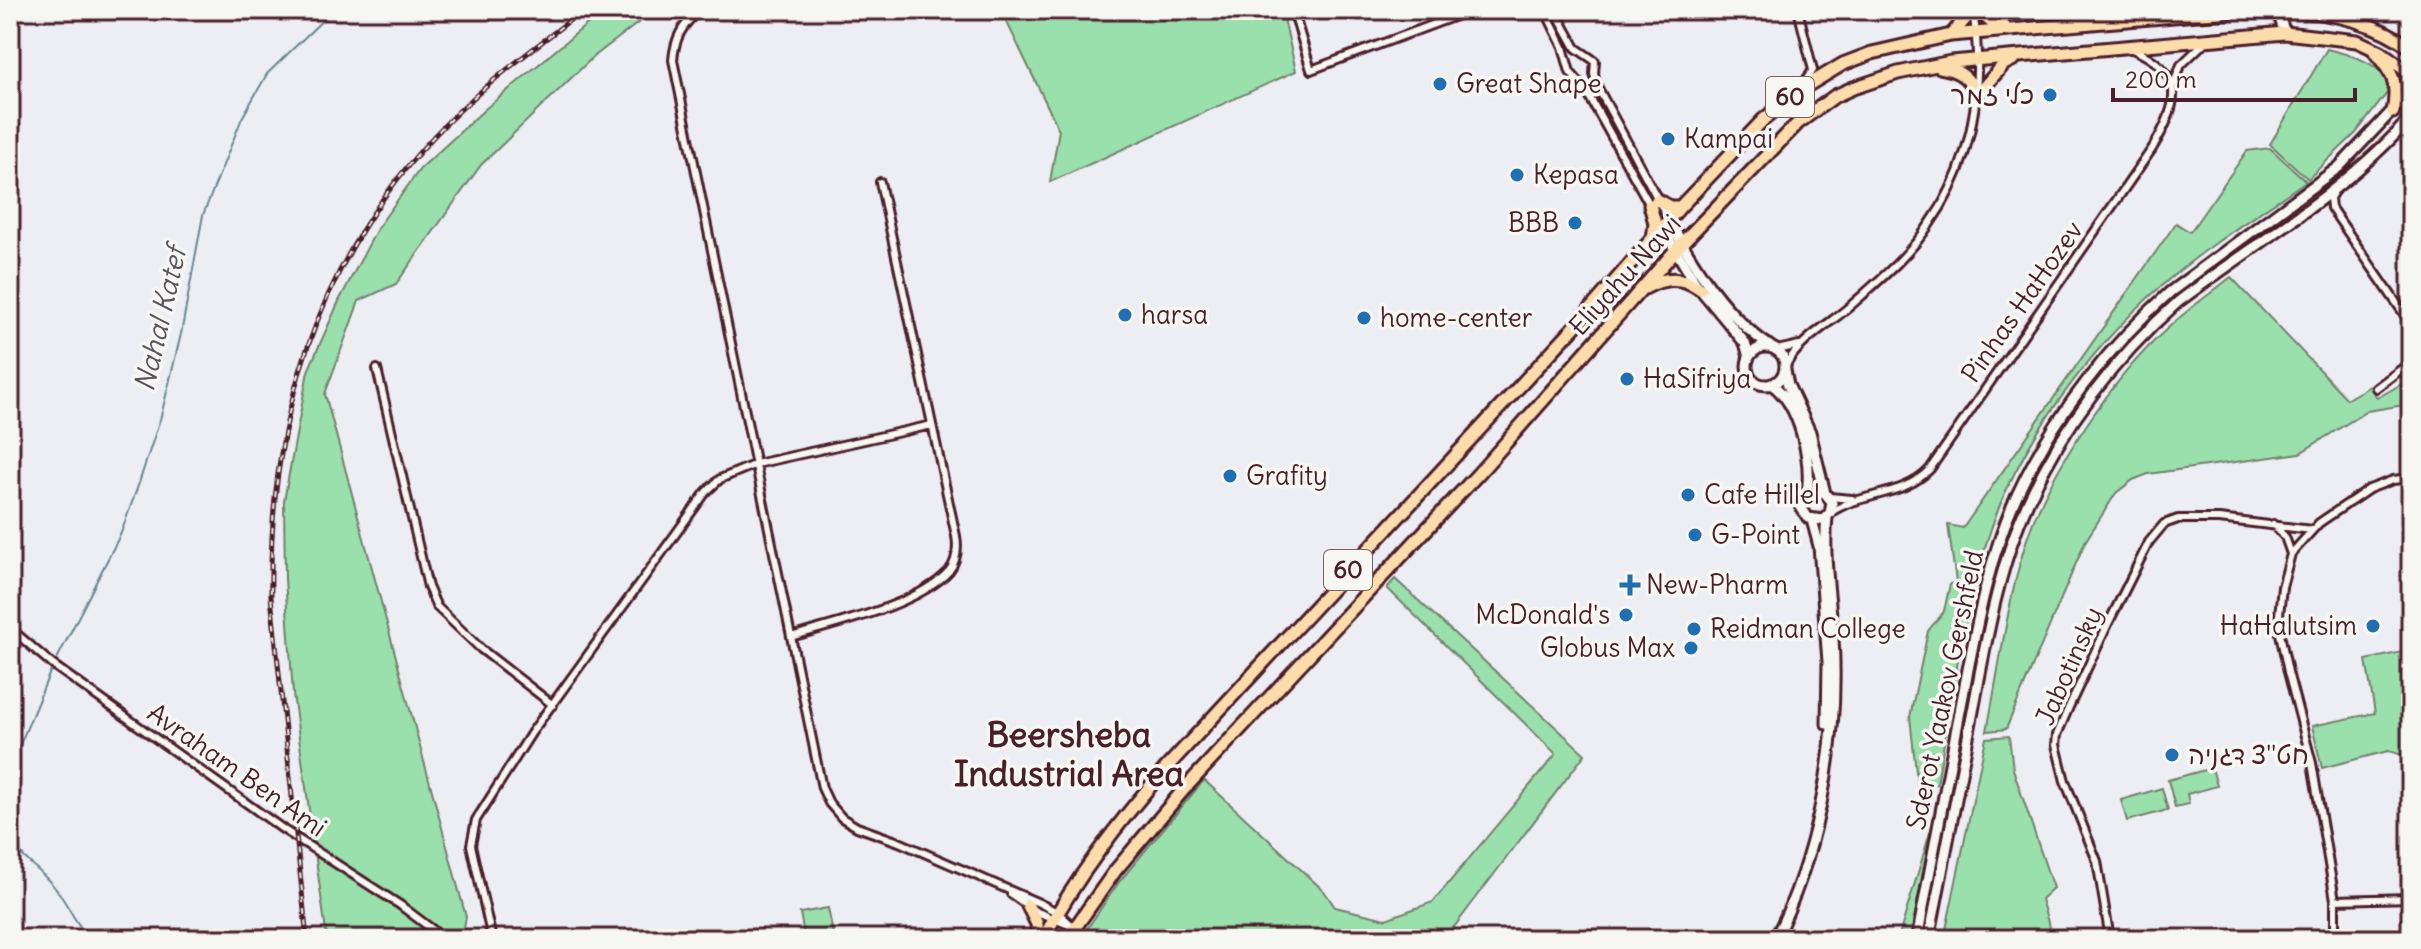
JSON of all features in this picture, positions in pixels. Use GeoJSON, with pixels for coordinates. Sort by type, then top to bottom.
{"type":"FeatureCollection","features":[{"type":"Feature","properties":{"kind":"highway"},"geometry":{"type":"LineString","coordinates":[[1951,35],[1973,10],[1995,25],[2017,28]]}},
{"type":"Feature","properties":{"kind":"highway","name":"Eliyahu Nawi"},"geometry":{"type":"LineString","coordinates":[[1041,939],[1108,838],[1165,769],[1680,207],[1763,120],[1800,90],[1843,64],[1872,53],[1951,35],[2244,10]]}},
{"type":"Feature","properties":{"kind":"highway"},"geometry":{"type":"LineString","coordinates":[[2290,10],[2337,17],[2379,28],[2408,44]]}},
{"type":"Feature","properties":{"kind":"highway"},"geometry":{"type":"LineString","coordinates":[[2326,10],[2337,17]]}},
{"type":"Feature","properties":{"kind":"highway","name":"Eliyahu Nawi"},"geometry":{"type":"LineString","coordinates":[[1067,939],[1115,871],[1168,806],[1479,473],[1678,248],[1759,162],[1815,110],[1853,88],[1931,65],[2285,33],[2357,41],[2369,45],[2411,74]]}},
{"type":"Feature","properties":{"kind":"highway"},"geometry":{"type":"LineString","coordinates":[[2369,45],[2392,73],[2396,95],[2393,112]]}},
{"type":"Feature","properties":{"kind":"highway"},"geometry":{"type":"LineString","coordinates":[[1931,65],[1959,72],[1968,78],[1977,95],[2004,64],[2020,56]]}},
{"type":"Feature","properties":{"kind":"highway"},"geometry":{"type":"LineString","coordinates":[[1653,239],[1654,203],[1680,207]]}},
{"type":"Feature","properties":{"kind":"highway"},"geometry":{"type":"LineString","coordinates":[[1638,293],[1653,284],[1673,279],[1700,289]]}},
{"type":"Feature","properties":{"kind":"highway"},"geometry":{"type":"LineString","coordinates":[[1028,906],[1041,939]]}},
{"type":"Feature","properties":{"kind":"main road"},"geometry":{"type":"LineString","coordinates":[[2277,10],[2285,33]]}},
{"type":"Feature","properties":{"kind":"main road"},"geometry":{"type":"LineString","coordinates":[[2285,33],[2290,10]]}},
{"type":"Feature","properties":{"kind":"main road","name":"Sderot Yaakov Gershfeld"},"geometry":{"type":"LineString","coordinates":[[1917,939],[1968,669],[1992,561],[2018,494],[2049,436],[2089,376],[2145,314],[2170,292],[2339,167],[2411,91]]}},
{"type":"Feature","properties":{"kind":"main road","name":"Sderot Yaakov Gershfeld"},"geometry":{"type":"LineString","coordinates":[[1929,939],[1995,601],[2029,499],[2079,413],[2133,344],[2178,302],[2339,183],[2379,151],[2410,119]]}},
{"type":"Feature","properties":{"kind":"main road"},"geometry":{"type":"LineString","coordinates":[[1666,224],[1700,289],[1740,336],[1749,357]]}},
{"type":"Feature","properties":{"kind":"main road"},"geometry":{"type":"LineString","coordinates":[[1678,248],[1726,307],[1755,336],[1774,348],[1810,432],[1832,506],[1828,515],[1826,546],[1835,662],[1826,775],[1803,867],[1775,939]]}},
{"type":"Feature","properties":{"kind":"main road"},"geometry":{"type":"LineString","coordinates":[[1774,348],[1758,348],[1749,357],[1747,366],[1751,377],[1760,384],[1771,384],[1780,379],[1785,368]]}},
{"type":"Feature","properties":{"kind":"main road"},"geometry":{"type":"LineString","coordinates":[[1771,384],[1783,397],[1802,435],[1809,462],[1807,493],[1801,507],[1804,515],[1812,520],[1819,546],[1828,662],[1826,775]]}},
{"type":"Feature","properties":{"kind":"main road"},"geometry":{"type":"LineString","coordinates":[[1807,493],[1816,490],[1827,495]]}},
{"type":"Feature","properties":{"kind":"main road"},"geometry":{"type":"LineString","coordinates":[[1812,520],[1828,515]]}},
{"type":"Feature","properties":{"kind":"street"},"geometry":{"type":"LineString","coordinates":[[699,10],[684,23],[676,38],[673,60],[822,788],[829,803],[842,818],[857,827],[919,850],[1003,888],[1075,927]]}},
{"type":"Feature","properties":{"kind":"street"},"geometry":{"type":"LineString","coordinates":[[1293,10],[1311,70],[1472,10]]}},
{"type":"Feature","properties":{"kind":"street"},"geometry":{"type":"LineString","coordinates":[[1545,10],[1570,72],[1579,80],[1666,224]]}},
{"type":"Feature","properties":{"kind":"street"},"geometry":{"type":"LineString","coordinates":[[1555,10],[1572,41],[1595,61],[1594,74],[1601,94],[1654,203]]}},
{"type":"Feature","properties":{"kind":"street"},"geometry":{"type":"LineString","coordinates":[[1798,10],[1813,70],[1800,90]]}},
{"type":"Feature","properties":{"kind":"street"},"geometry":{"type":"LineString","coordinates":[[1785,368],[1803,343],[1856,301],[1898,262],[1929,226],[1948,192],[1975,116],[1980,60],[1973,10]]}},
{"type":"Feature","properties":{"kind":"street","name":"Pinhas HaHozev"},"geometry":{"type":"LineString","coordinates":[[1828,515],[1859,498],[1904,488],[1930,469],[2152,149],[2169,118],[2173,86],[2184,61],[2199,46],[2214,38]]}},
{"type":"Feature","properties":{"kind":"street"},"geometry":{"type":"LineString","coordinates":[[2126,46],[2160,64],[2173,86]]}},
{"type":"Feature","properties":{"kind":"street"},"geometry":{"type":"LineString","coordinates":[[1569,64],[1583,53]]}},
{"type":"Feature","properties":{"kind":"street"},"geometry":{"type":"LineString","coordinates":[[1579,80],[1594,74]]}},
{"type":"Feature","properties":{"kind":"street"},"geometry":{"type":"LineString","coordinates":[[791,637],[904,601],[920,593],[951,568],[958,546],[880,182]]}},
{"type":"Feature","properties":{"kind":"street"},"geometry":{"type":"LineString","coordinates":[[2339,183],[2330,198],[2331,208],[2411,324]]}},
{"type":"Feature","properties":{"kind":"street"},"geometry":{"type":"LineString","coordinates":[[1774,348],[1803,343]]}},
{"type":"Feature","properties":{"kind":"street"},"geometry":{"type":"LineString","coordinates":[[2376,388],[2411,362]]}},
{"type":"Feature","properties":{"kind":"street"},"geometry":{"type":"LineString","coordinates":[[377,369],[428,587],[437,607],[481,649],[553,705]]}},
{"type":"Feature","properties":{"kind":"street"},"geometry":{"type":"LineString","coordinates":[[492,939],[471,845],[476,820],[553,705],[706,492],[720,479],[756,464],[932,425]]}},
{"type":"Feature","properties":{"kind":"street"},"geometry":{"type":"LineString","coordinates":[[2299,939],[2335,936],[2335,900],[2312,763],[2278,624],[2282,587],[2291,554],[2332,512],[2369,489],[2393,480],[2411,478]]}},
{"type":"Feature","properties":{"kind":"street","name":"Pinhas HaHozev"},"geometry":{"type":"LineString","coordinates":[[1827,495],[1859,498]]}},
{"type":"Feature","properties":{"kind":"street","name":"Jabotinsky"},"geometry":{"type":"LineString","coordinates":[[2110,939],[2102,878],[2057,757],[2057,735],[2149,542],[2164,524],[2178,519],[2219,519],[2312,530]]}},
{"type":"Feature","properties":{"kind":"street"},"geometry":{"type":"LineString","coordinates":[[2273,524],[2285,537],[2291,554]]}},
{"type":"Feature","properties":{"kind":"street","name":"Avraham Ben Ami"},"geometry":{"type":"LineString","coordinates":[[10,628],[53,665],[284,830],[400,905],[445,939]]}},
{"type":"Feature","properties":{"kind":"street"},"geometry":{"type":"LineString","coordinates":[[1003,888],[1028,906],[1055,916]]}},
{"type":"Feature","properties":{"kind":"street"},"geometry":{"type":"LineString","coordinates":[[2335,900],[2411,898]]}},
{"type":"Feature","properties":{"kind":"green space"},"geometry":{"type":"Polygon","coordinates":[[[604,10],[655,10],[592,58],[481,165],[396,284],[359,301],[325,394],[466,917],[462,939],[327,939],[293,694],[285,579],[284,501],[308,371],[339,301],[378,227],[420,169],[484,110],[604,10]]]}},
{"type":"Feature","properties":{"kind":"green space"},"geometry":{"type":"Polygon","coordinates":[[[1001,10],[1282,10],[1296,71],[1050,182],[1059,130],[1001,10]]]}},
{"type":"Feature","properties":{"kind":"green space"},"geometry":{"type":"Polygon","coordinates":[[[2327,49],[2375,67],[2382,74],[2387,93],[2356,133],[2308,179],[2270,144],[2327,49]]]}},
{"type":"Feature","properties":{"kind":"green space"},"geometry":{"type":"Polygon","coordinates":[[[2270,148],[2306,181],[2194,259],[2133,312],[2060,398],[2020,463],[1991,529],[1972,592],[1937,784],[1918,790],[1910,717],[1928,631],[1944,611],[1950,584],[1956,582],[1948,525],[1963,528],[2176,223],[2190,232],[2247,151],[2270,148]]]}},
{"type":"Feature","properties":{"kind":"green space"},"geometry":{"type":"Polygon","coordinates":[[[2231,277],[2347,399],[2370,386],[2377,398],[2407,381],[2411,386],[2411,404],[2367,411],[2300,453],[2148,474],[2133,480],[2116,493],[2085,542],[2006,729],[1987,731],[2019,568],[2035,517],[2049,488],[2085,428],[2126,372],[2176,320],[2231,277]]]}},
{"type":"Feature","properties":{"kind":"green space"},"geometry":{"type":"Polygon","coordinates":[[[1395,579],[1585,754],[1445,939],[1080,939],[1119,882],[1204,780],[1324,891],[1335,907],[1386,919],[1433,902],[1556,754],[1387,588],[1395,579]]]}},
{"type":"Feature","properties":{"kind":"green space"},"geometry":{"type":"Polygon","coordinates":[[[2411,650],[2411,757],[2388,751],[2322,768],[2312,726],[2375,713],[2366,660],[2411,650]]]}},
{"type":"Feature","properties":{"kind":"green space"},"geometry":{"type":"Polygon","coordinates":[[[2009,736],[2013,769],[2053,888],[2041,899],[2053,939],[1944,939],[1986,738],[2009,736]]]}},
{"type":"Feature","properties":{"kind":"green space"},"geometry":{"type":"Polygon","coordinates":[[[2212,768],[2217,786],[2187,794],[2189,804],[2175,807],[2168,780],[2212,768]]]}},
{"type":"Feature","properties":{"kind":"green space"},"geometry":{"type":"Polygon","coordinates":[[[2162,788],[2168,810],[2127,821],[2121,800],[2162,788]]]}},
{"type":"Feature","properties":{"kind":"green space"},"geometry":{"type":"Polygon","coordinates":[[[1935,816],[1910,939],[1898,939],[1935,816]]]}},
{"type":"Feature","properties":{"kind":"green space"},"geometry":{"type":"Polygon","coordinates":[[[828,908],[834,939],[805,939],[800,913],[828,908]]]}},
{"type":"Feature","properties":{"kind":"waterway","name":"Nahal Katef"},"geometry":{"type":"LineString","coordinates":[[57,659],[121,533],[139,483],[161,416],[181,334],[203,215],[242,118],[267,74],[333,10]]}},
{"type":"Feature","properties":{"kind":"waterway","name":"Nahal Katef"},"geometry":{"type":"LineString","coordinates":[[10,769],[50,672]]}},
{"type":"Feature","properties":{"kind":"waterway","name":"Nahal Katef"},"geometry":{"type":"LineString","coordinates":[[10,838],[56,889],[77,923],[93,939]]}},
{"type":"Feature","properties":{"kind":"railway"},"geometry":{"type":"LineString","coordinates":[[307,939],[271,597],[272,533],[278,470],[290,409],[307,350],[330,292],[358,237],[393,185],[435,135],[470,101],[583,10]]}},
{"type":"Feature","properties":{"kind":"place","name":"Great Shape"},"geometry":{"type":"Point","coordinates":[1440,84]}},
{"type":"Feature","properties":{"kind":"place","name":"כלי זמר"},"geometry":{"type":"Point","coordinates":[2050,95]}},
{"type":"Feature","properties":{"kind":"place","name":"Kampai"},"geometry":{"type":"Point","coordinates":[1668,139]}},
{"type":"Feature","properties":{"kind":"place","name":"Kepasa"},"geometry":{"type":"Point","coordinates":[1517,175]}},
{"type":"Feature","properties":{"kind":"place","name":"BBB"},"geometry":{"type":"Point","coordinates":[1575,223]}},
{"type":"Feature","properties":{"kind":"place","name":"harsa"},"geometry":{"type":"Point","coordinates":[1125,315]}},
{"type":"Feature","properties":{"kind":"place","name":"home-center"},"geometry":{"type":"Point","coordinates":[1364,318]}},
{"type":"Feature","properties":{"kind":"place","name":"HaSifriya"},"geometry":{"type":"Point","coordinates":[1627,379]}},
{"type":"Feature","properties":{"kind":"place","name":"Grafity"},"geometry":{"type":"Point","coordinates":[1230,476]}},
{"type":"Feature","properties":{"kind":"place","name":"Cafe Hillel"},"geometry":{"type":"Point","coordinates":[1688,495]}},
{"type":"Feature","properties":{"kind":"place","name":"G-Point"},"geometry":{"type":"Point","coordinates":[1695,535]}},
{"type":"Feature","properties":{"kind":"place","name":"New-Pharm"},"geometry":{"type":"Point","coordinates":[1630,585]}},
{"type":"Feature","properties":{"kind":"place","name":"McDonald's"},"geometry":{"type":"Point","coordinates":[1626,615]}},
{"type":"Feature","properties":{"kind":"place","name":"HaHalutsim"},"geometry":{"type":"Point","coordinates":[2373,626]}},
{"type":"Feature","properties":{"kind":"place","name":"Reidman College"},"geometry":{"type":"Point","coordinates":[1694,629]}},
{"type":"Feature","properties":{"kind":"place","name":"Globus Max"},"geometry":{"type":"Point","coordinates":[1691,648]}},
{"type":"Feature","properties":{"kind":"place","name":"חט''צ דגניה"},"geometry":{"type":"Point","coordinates":[2172,755]}},
{"type":"Feature","properties":{"kind":"district","name":"Beersheba Industrial Area"},"geometry":{"type":"Point","coordinates":[1069,754]}}]}
